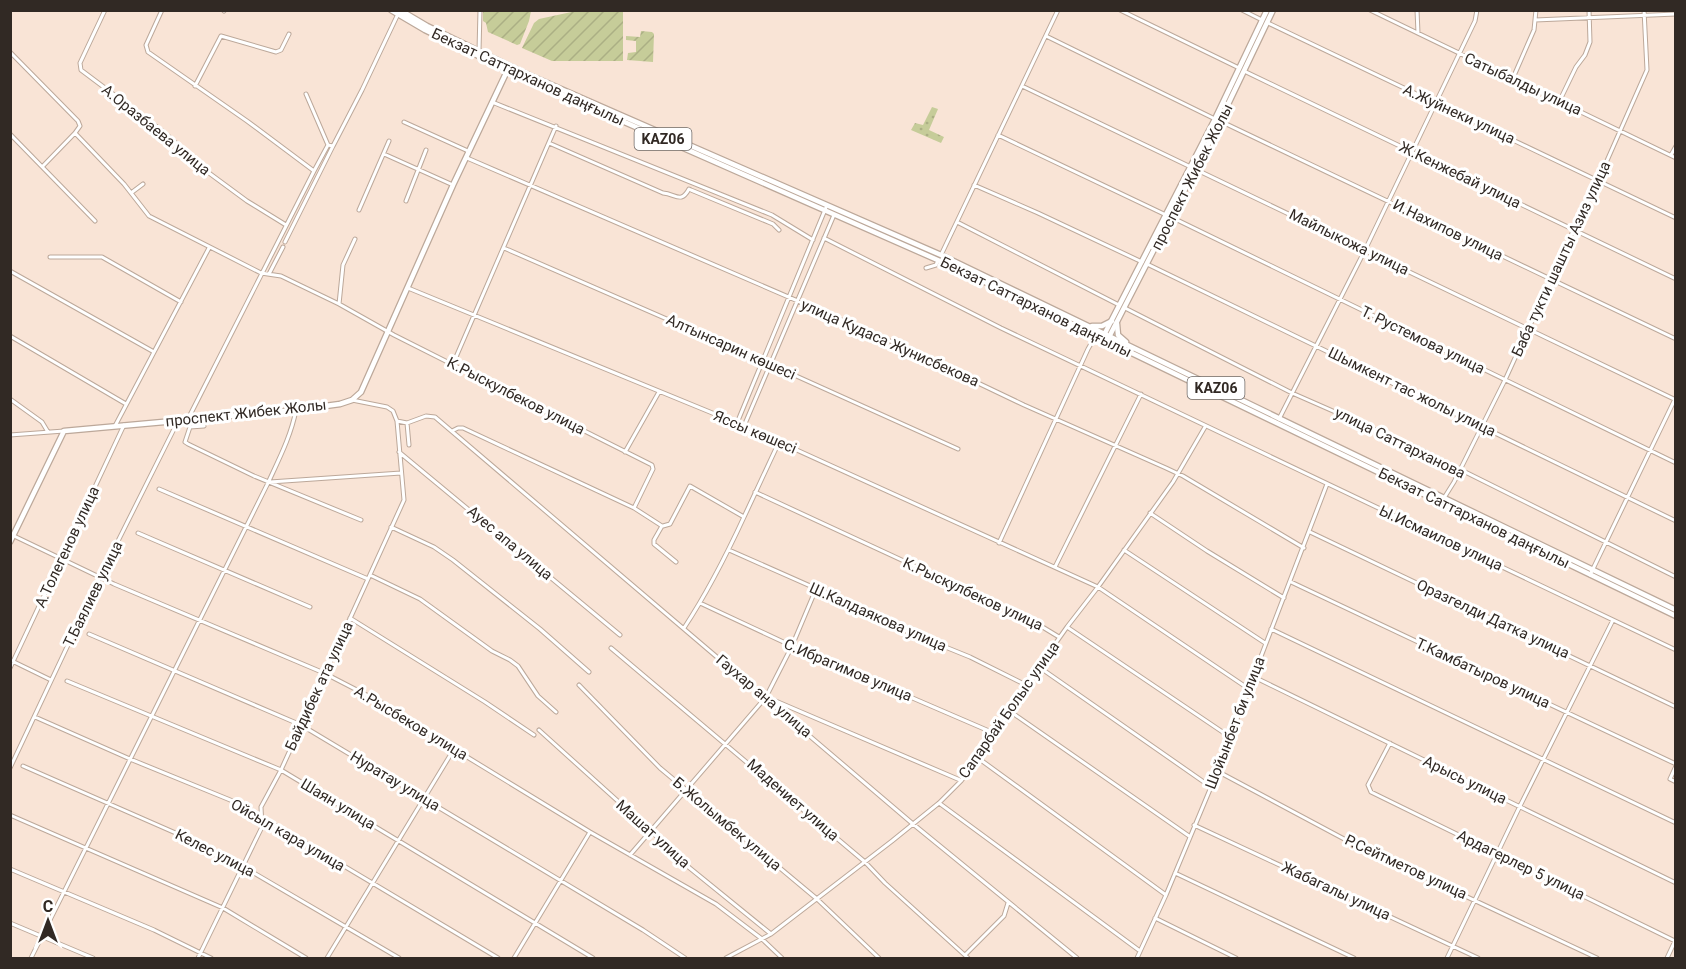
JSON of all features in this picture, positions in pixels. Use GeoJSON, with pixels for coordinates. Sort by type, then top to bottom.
{"type":"FeatureCollection","features":[{"type":"Feature","properties":{"kind":"main road","name":"Бекзат Саттарханов даңғылы"},"geometry":{"type":"LineString","coordinates":[[391,10],[479,51],[509,68]]}},
{"type":"Feature","properties":{"kind":"main road","name":"проспект Жибек Жолы"},"geometry":{"type":"LineString","coordinates":[[1265,22],[1267,10]]}},
{"type":"Feature","properties":{"kind":"main road","name":"проспект Жибек Жолы"},"geometry":{"type":"LineString","coordinates":[[1104,338],[1118,324],[1145,263],[1265,22],[1274,10]]}},
{"type":"Feature","properties":{"kind":"main road","name":"Бекзат Саттарханов даңғылы"},"geometry":{"type":"LineString","coordinates":[[399,12],[509,68],[940,258],[1086,325],[1104,338],[1130,346],[1135,351]]}},
{"type":"Feature","properties":{"kind":"main road"},"geometry":{"type":"LineString","coordinates":[[352,400],[361,392],[453,185],[509,68]]}},
{"type":"Feature","properties":{"kind":"main road","name":"Бекзат Саттарханов даңғылы"},"geometry":{"type":"LineString","coordinates":[[940,258],[1278,421],[1444,498],[1591,572]]}},
{"type":"Feature","properties":{"kind":"main road","name":"проспект Жибек Жолы"},"geometry":{"type":"LineString","coordinates":[[1104,338],[1119,305],[1145,263]]}},
{"type":"Feature","properties":{"kind":"main road"},"geometry":{"type":"LineString","coordinates":[[1086,325],[1102,326],[1112,321]]}},
{"type":"Feature","properties":{"kind":"main road"},"geometry":{"type":"LineString","coordinates":[[1118,324],[1118,335],[1130,346]]}},
{"type":"Feature","properties":{"kind":"main road","name":"проспект Жибек Жолы"},"geometry":{"type":"LineString","coordinates":[[64,431],[296,410],[340,404],[352,400]]}},
{"type":"Feature","properties":{"kind":"main road"},"geometry":{"type":"LineString","coordinates":[[12,540],[64,431]]}},
{"type":"Feature","properties":{"kind":"main road","name":"Бекзат Саттарханов даңғылы"},"geometry":{"type":"LineString","coordinates":[[1310,436],[1618,585],[1676,610]]}},
{"type":"Feature","properties":{"kind":"main road","name":"Бекзат Саттарханов даңғылы"},"geometry":{"type":"LineString","coordinates":[[1618,585],[1676,616]]}},
{"type":"Feature","properties":{"kind":"street","name":"А.Оразбаева улица"},"geometry":{"type":"LineString","coordinates":[[105,10],[80,63],[81,70],[165,134],[208,173],[286,225]]}},
{"type":"Feature","properties":{"kind":"street"},"geometry":{"type":"LineString","coordinates":[[162,10],[146,48],[314,171]]}},
{"type":"Feature","properties":{"kind":"street"},"geometry":{"type":"LineString","coordinates":[[479,51],[480,10]]}},
{"type":"Feature","properties":{"kind":"street"},"geometry":{"type":"LineString","coordinates":[[926,268],[936,265],[940,258],[1058,10]]}},
{"type":"Feature","properties":{"kind":"street","name":"Ж.Кенжебай улица"},"geometry":{"type":"LineString","coordinates":[[1120,10],[1676,279]]}},
{"type":"Feature","properties":{"kind":"street","name":"А.Жуйнеки улица"},"geometry":{"type":"LineString","coordinates":[[1242,10],[1676,218]]}},
{"type":"Feature","properties":{"kind":"street","name":"Сатыбалды улица"},"geometry":{"type":"LineString","coordinates":[[1370,10],[1673,157]]}},
{"type":"Feature","properties":{"kind":"street"},"geometry":{"type":"LineString","coordinates":[[1417,10],[1418,33]]}},
{"type":"Feature","properties":{"kind":"street"},"geometry":{"type":"LineString","coordinates":[[1278,421],[1365,250],[1475,21],[1477,10]]}},
{"type":"Feature","properties":{"kind":"street"},"geometry":{"type":"LineString","coordinates":[[1513,78],[1534,30],[1536,10]]}},
{"type":"Feature","properties":{"kind":"street"},"geometry":{"type":"LineString","coordinates":[[1560,101],[1590,42],[1589,10]]}},
{"type":"Feature","properties":{"kind":"street","name":"Баба тукти шашты Азиз улица"},"geometry":{"type":"LineString","coordinates":[[1444,498],[1460,471],[1505,380],[1573,231],[1599,181],[1647,70],[1644,10]]}},
{"type":"Feature","properties":{"kind":"street"},"geometry":{"type":"LineString","coordinates":[[188,419],[314,171],[362,90],[399,12]]}},
{"type":"Feature","properties":{"kind":"street"},"geometry":{"type":"LineString","coordinates":[[1535,20],[1676,14]]}},
{"type":"Feature","properties":{"kind":"street"},"geometry":{"type":"LineString","coordinates":[[195,86],[220,36],[276,52],[281,50],[289,34]]}},
{"type":"Feature","properties":{"kind":"street","name":"И.Нахипов улица"},"geometry":{"type":"LineString","coordinates":[[1046,36],[1676,339]]}},
{"type":"Feature","properties":{"kind":"street","name":"К.Рыскулбеков улица"},"geometry":{"type":"LineString","coordinates":[[10,52],[78,121],[80,126],[75,133],[131,193],[149,216],[261,273],[281,276],[339,304],[654,467],[634,508]]}},
{"type":"Feature","properties":{"kind":"street","name":"Майлыкожа улица"},"geometry":{"type":"LineString","coordinates":[[1022,86],[1675,399]]}},
{"type":"Feature","properties":{"kind":"street"},"geometry":{"type":"LineString","coordinates":[[285,242],[330,146],[306,94]]}},
{"type":"Feature","properties":{"kind":"street"},"geometry":{"type":"LineString","coordinates":[[492,102],[772,215],[813,240]]}},
{"type":"Feature","properties":{"kind":"street"},"geometry":{"type":"LineString","coordinates":[[404,122],[470,152]]}},
{"type":"Feature","properties":{"kind":"street"},"geometry":{"type":"LineString","coordinates":[[453,364],[556,126]]}},
{"type":"Feature","properties":{"kind":"street"},"geometry":{"type":"LineString","coordinates":[[43,166],[75,133]]}},
{"type":"Feature","properties":{"kind":"street"},"geometry":{"type":"LineString","coordinates":[[10,134],[95,221]]}},
{"type":"Feature","properties":{"kind":"street","name":"Т. Рустемова улица"},"geometry":{"type":"LineString","coordinates":[[998,135],[1676,463]]}},
{"type":"Feature","properties":{"kind":"street"},"geometry":{"type":"LineString","coordinates":[[358,210],[389,141]]}},
{"type":"Feature","properties":{"kind":"street"},"geometry":{"type":"LineString","coordinates":[[549,143],[663,193],[682,198],[691,189],[773,224],[779,230]]}},
{"type":"Feature","properties":{"kind":"street"},"geometry":{"type":"LineString","coordinates":[[1673,157],[1676,146]]}},
{"type":"Feature","properties":{"kind":"street"},"geometry":{"type":"LineString","coordinates":[[406,201],[426,150]]}},
{"type":"Feature","properties":{"kind":"street"},"geometry":{"type":"LineString","coordinates":[[384,154],[453,185]]}},
{"type":"Feature","properties":{"kind":"street","name":"улица Кудаса Жунисбекова"},"geometry":{"type":"LineString","coordinates":[[467,158],[888,340],[1178,474],[1304,548]]}},
{"type":"Feature","properties":{"kind":"street"},"geometry":{"type":"LineString","coordinates":[[131,193],[143,184]]}},
{"type":"Feature","properties":{"kind":"street","name":"Шымкент тас жолы улица"},"geometry":{"type":"LineString","coordinates":[[974,185],[1145,263],[1676,521]]}},
{"type":"Feature","properties":{"kind":"street"},"geometry":{"type":"LineString","coordinates":[[737,423],[826,207]]}},
{"type":"Feature","properties":{"kind":"street"},"geometry":{"type":"LineString","coordinates":[[744,426],[835,212]]}},
{"type":"Feature","properties":{"kind":"street"},"geometry":{"type":"LineString","coordinates":[[957,222],[1119,305]]}},
{"type":"Feature","properties":{"kind":"street","name":"Ы.Исмаилов улица"},"geometry":{"type":"LineString","coordinates":[[824,238],[994,325],[1676,650]]}},
{"type":"Feature","properties":{"kind":"street"},"geometry":{"type":"LineString","coordinates":[[339,304],[343,265],[355,239]]}},
{"type":"Feature","properties":{"kind":"street"},"geometry":{"type":"LineString","coordinates":[[269,274],[283,247]]}},
{"type":"Feature","properties":{"kind":"street"},"geometry":{"type":"LineString","coordinates":[[116,426],[209,248]]}},
{"type":"Feature","properties":{"kind":"street","name":"Алтынсарин көшесі"},"geometry":{"type":"LineString","coordinates":[[504,248],[958,449]]}},
{"type":"Feature","properties":{"kind":"street"},"geometry":{"type":"LineString","coordinates":[[50,257],[102,257],[181,302]]}},
{"type":"Feature","properties":{"kind":"street"},"geometry":{"type":"LineString","coordinates":[[10,271],[154,352]]}},
{"type":"Feature","properties":{"kind":"street","name":"Яссы көшесі"},"geometry":{"type":"LineString","coordinates":[[408,288],[744,426],[1098,587],[1249,689]]}},
{"type":"Feature","properties":{"kind":"street","name":"улица Саттарханова"},"geometry":{"type":"LineString","coordinates":[[1125,308],[1292,393],[1382,432],[1676,577]]}},
{"type":"Feature","properties":{"kind":"street"},"geometry":{"type":"LineString","coordinates":[[10,336],[126,404]]}},
{"type":"Feature","properties":{"kind":"street"},"geometry":{"type":"LineString","coordinates":[[999,543],[1092,342],[1104,338]]}},
{"type":"Feature","properties":{"kind":"street"},"geometry":{"type":"LineString","coordinates":[[625,452],[659,392]]}},
{"type":"Feature","properties":{"kind":"street"},"geometry":{"type":"LineString","coordinates":[[1055,567],[1141,394]]}},
{"type":"Feature","properties":{"kind":"street"},"geometry":{"type":"LineString","coordinates":[[10,399],[42,422],[48,432]]}},
{"type":"Feature","properties":{"kind":"street"},"geometry":{"type":"LineString","coordinates":[[1591,572],[1675,399]]}},
{"type":"Feature","properties":{"kind":"street","name":"Байдибек ата улица"},"geometry":{"type":"LineString","coordinates":[[198,958],[262,827],[261,807],[281,770],[404,500],[397,422],[393,411],[387,407],[352,400]]}},
{"type":"Feature","properties":{"kind":"street"},"geometry":{"type":"LineString","coordinates":[[31,958],[268,483],[289,435],[296,410]]}},
{"type":"Feature","properties":{"kind":"street"},"geometry":{"type":"LineString","coordinates":[[397,422],[407,423],[432,416],[453,431],[463,428],[634,508],[662,526]]}},
{"type":"Feature","properties":{"kind":"street"},"geometry":{"type":"LineString","coordinates":[[200,418],[204,426],[190,427],[185,438],[188,444],[268,483],[362,520]]}},
{"type":"Feature","properties":{"kind":"street","name":"Т.Баялиев улица"},"geometry":{"type":"LineString","coordinates":[[10,768],[100,577],[178,420]]}},
{"type":"Feature","properties":{"kind":"street"},"geometry":{"type":"LineString","coordinates":[[407,423],[409,446]]}},
{"type":"Feature","properties":{"kind":"street","name":"А.Толегенов улица"},"geometry":{"type":"LineString","coordinates":[[10,668],[124,425]]}},
{"type":"Feature","properties":{"kind":"street","name":"Сапарбай Болыс улица"},"geometry":{"type":"LineString","coordinates":[[726,958],[771,934],[913,824],[961,781],[1011,712],[1026,685],[1059,637],[1098,587],[1178,474],[1205,427]]}},
{"type":"Feature","properties":{"kind":"street","name":"проспект Жибек Жолы"},"geometry":{"type":"LineString","coordinates":[[10,435],[64,431]]}},
{"type":"Feature","properties":{"kind":"street","name":"Гаухар ана улица"},"geometry":{"type":"LineString","coordinates":[[453,431],[913,824],[1077,958]]}},
{"type":"Feature","properties":{"kind":"street"},"geometry":{"type":"LineString","coordinates":[[684,628],[729,550],[779,442]]}},
{"type":"Feature","properties":{"kind":"street","name":"Ауес апа улица"},"geometry":{"type":"LineString","coordinates":[[399,452],[620,636]]}},
{"type":"Feature","properties":{"kind":"street"},"geometry":{"type":"LineString","coordinates":[[268,483],[401,474]]}},
{"type":"Feature","properties":{"kind":"street","name":"Шойынбет би улица"},"geometry":{"type":"LineString","coordinates":[[1137,958],[1211,787],[1327,484]]}},
{"type":"Feature","properties":{"kind":"street"},"geometry":{"type":"LineString","coordinates":[[676,562],[654,544],[654,540],[662,526],[670,524],[688,488],[693,487],[744,517]]}},
{"type":"Feature","properties":{"kind":"street"},"geometry":{"type":"LineString","coordinates":[[159,489],[420,599],[492,651],[518,666],[538,696],[556,712]]}},
{"type":"Feature","properties":{"kind":"street","name":"К.Рыскулбеков улица"},"geometry":{"type":"LineString","coordinates":[[755,492],[1031,620],[1059,637]]}},
{"type":"Feature","properties":{"kind":"street"},"geometry":{"type":"LineString","coordinates":[[1150,513],[1234,569],[1284,598]]}},
{"type":"Feature","properties":{"kind":"street"},"geometry":{"type":"LineString","coordinates":[[391,527],[434,547],[453,560],[540,629],[589,672]]}},
{"type":"Feature","properties":{"kind":"street","name":"Оразгелди Датка улица"},"geometry":{"type":"LineString","coordinates":[[1310,532],[1676,707]]}},
{"type":"Feature","properties":{"kind":"street"},"geometry":{"type":"LineString","coordinates":[[138,533],[310,607]]}},
{"type":"Feature","properties":{"kind":"street","name":"А.Рысбеков улица"},"geometry":{"type":"LineString","coordinates":[[12,540],[324,673],[384,704],[590,832],[716,904],[762,939],[782,958]]}},
{"type":"Feature","properties":{"kind":"street","name":"Ш.Калдаякова улица"},"geometry":{"type":"LineString","coordinates":[[729,550],[906,631],[970,657],[1026,685]]}},
{"type":"Feature","properties":{"kind":"street"},"geometry":{"type":"LineString","coordinates":[[1124,550],[1266,643]]}},
{"type":"Feature","properties":{"kind":"street","name":"Т.Камбатыров улица"},"geometry":{"type":"LineString","coordinates":[[1291,582],[1676,765]]}},
{"type":"Feature","properties":{"kind":"street"},"geometry":{"type":"LineString","coordinates":[[630,855],[766,698],[792,646],[816,589]]}},
{"type":"Feature","properties":{"kind":"street","name":"С.Ибрагимов улица"},"geometry":{"type":"LineString","coordinates":[[700,603],[792,646],[996,734]]}},
{"type":"Feature","properties":{"kind":"street"},"geometry":{"type":"LineString","coordinates":[[350,618],[534,735]]}},
{"type":"Feature","properties":{"kind":"street"},"geometry":{"type":"LineString","coordinates":[[1447,958],[1613,620]]}},
{"type":"Feature","properties":{"kind":"street"},"geometry":{"type":"LineString","coordinates":[[1067,627],[1230,737]]}},
{"type":"Feature","properties":{"kind":"street"},"geometry":{"type":"LineString","coordinates":[[1272,629],[1676,823]]}},
{"type":"Feature","properties":{"kind":"street","name":"Нуратау улица"},"geometry":{"type":"LineString","coordinates":[[88,634],[301,725],[643,930],[685,958]]}},
{"type":"Feature","properties":{"kind":"street","name":"Мадениет улица"},"geometry":{"type":"LineString","coordinates":[[611,648],[865,862],[968,958]]}},
{"type":"Feature","properties":{"kind":"street"},"geometry":{"type":"LineString","coordinates":[[12,661],[51,680]]}},
{"type":"Feature","properties":{"kind":"street"},"geometry":{"type":"LineString","coordinates":[[1039,667],[1211,787]]}},
{"type":"Feature","properties":{"kind":"street","name":"Арысь улица"},"geometry":{"type":"LineString","coordinates":[[1254,677],[1676,883]]}},
{"type":"Feature","properties":{"kind":"street","name":"Шаян улица"},"geometry":{"type":"LineString","coordinates":[[67,681],[281,770],[593,958]]}},
{"type":"Feature","properties":{"kind":"street","name":"Б.Жолымбек улица"},"geometry":{"type":"LineString","coordinates":[[579,685],[634,743],[817,899],[879,958]]}},
{"type":"Feature","properties":{"kind":"street"},"geometry":{"type":"LineString","coordinates":[[766,698],[961,781]]}},
{"type":"Feature","properties":{"kind":"street"},"geometry":{"type":"LineString","coordinates":[[1011,712],[1189,836]]}},
{"type":"Feature","properties":{"kind":"street","name":"Ойсыл кара улица"},"geometry":{"type":"LineString","coordinates":[[36,717],[240,804],[261,815],[320,854],[498,958]]}},
{"type":"Feature","properties":{"kind":"street","name":"Машат улица"},"geometry":{"type":"LineString","coordinates":[[539,730],[686,865],[771,934]]}},
{"type":"Feature","properties":{"kind":"street","name":"Ардагерлер 5 улица"},"geometry":{"type":"LineString","coordinates":[[1390,743],[1368,785],[1371,792],[1675,940]]}},
{"type":"Feature","properties":{"kind":"street"},"geometry":{"type":"LineString","coordinates":[[327,958],[454,749]]}},
{"type":"Feature","properties":{"kind":"street"},"geometry":{"type":"LineString","coordinates":[[978,758],[1166,895]]}},
{"type":"Feature","properties":{"kind":"street"},"geometry":{"type":"LineString","coordinates":[[1676,765],[1670,779],[1676,782]]}},
{"type":"Feature","properties":{"kind":"street","name":"Келес улица"},"geometry":{"type":"LineString","coordinates":[[23,766],[203,845],[399,958]]}},
{"type":"Feature","properties":{"kind":"street","name":"Р.Сейтметов улица"},"geometry":{"type":"LineString","coordinates":[[1217,771],[1337,835],[1597,958]]}},
{"type":"Feature","properties":{"kind":"street"},"geometry":{"type":"LineString","coordinates":[[939,803],[1140,951]]}},
{"type":"Feature","properties":{"kind":"street"},"geometry":{"type":"LineString","coordinates":[[10,816],[223,908],[306,958]]}},
{"type":"Feature","properties":{"kind":"street","name":"Жабагалы улица"},"geometry":{"type":"LineString","coordinates":[[1194,825],[1478,958]]}},
{"type":"Feature","properties":{"kind":"street"},"geometry":{"type":"LineString","coordinates":[[514,958],[590,832]]}},
{"type":"Feature","properties":{"kind":"street"},"geometry":{"type":"LineString","coordinates":[[10,869],[212,958]]}},
{"type":"Feature","properties":{"kind":"street"},"geometry":{"type":"LineString","coordinates":[[1175,873],[1354,958]]}},
{"type":"Feature","properties":{"kind":"street"},"geometry":{"type":"LineString","coordinates":[[964,955],[1004,916],[1008,903]]}},
{"type":"Feature","properties":{"kind":"street"},"geometry":{"type":"LineString","coordinates":[[1155,918],[1236,958]]}},
{"type":"Feature","properties":{"kind":"street"},"geometry":{"type":"LineString","coordinates":[[10,923],[93,958]]}},
{"type":"Feature","properties":{"kind":"street"},"geometry":{"type":"LineString","coordinates":[[1667,958],[1675,940]]}},
{"type":"Feature","properties":{"kind":"green space"},"geometry":{"type":"Polygon","coordinates":[[[483,11],[531,11],[520,44],[517,45],[488,32],[486,23],[483,21],[483,11]]]}},
{"type":"Feature","properties":{"kind":"green space"},"geometry":{"type":"Polygon","coordinates":[[[576,11],[623,11],[623,61],[552,61],[522,48],[534,23],[539,19],[576,11]]]}},
{"type":"Feature","properties":{"kind":"green space"},"geometry":{"type":"Polygon","coordinates":[[[641,31],[654,34],[653,62],[627,60],[628,53],[636,52],[636,41],[626,40],[626,36],[640,37],[641,31]]]}},
{"type":"Feature","properties":{"kind":"green space"},"geometry":{"type":"Polygon","coordinates":[[[932,107],[938,109],[929,130],[944,137],[941,143],[911,130],[915,123],[923,125],[932,107]]]}}]}
